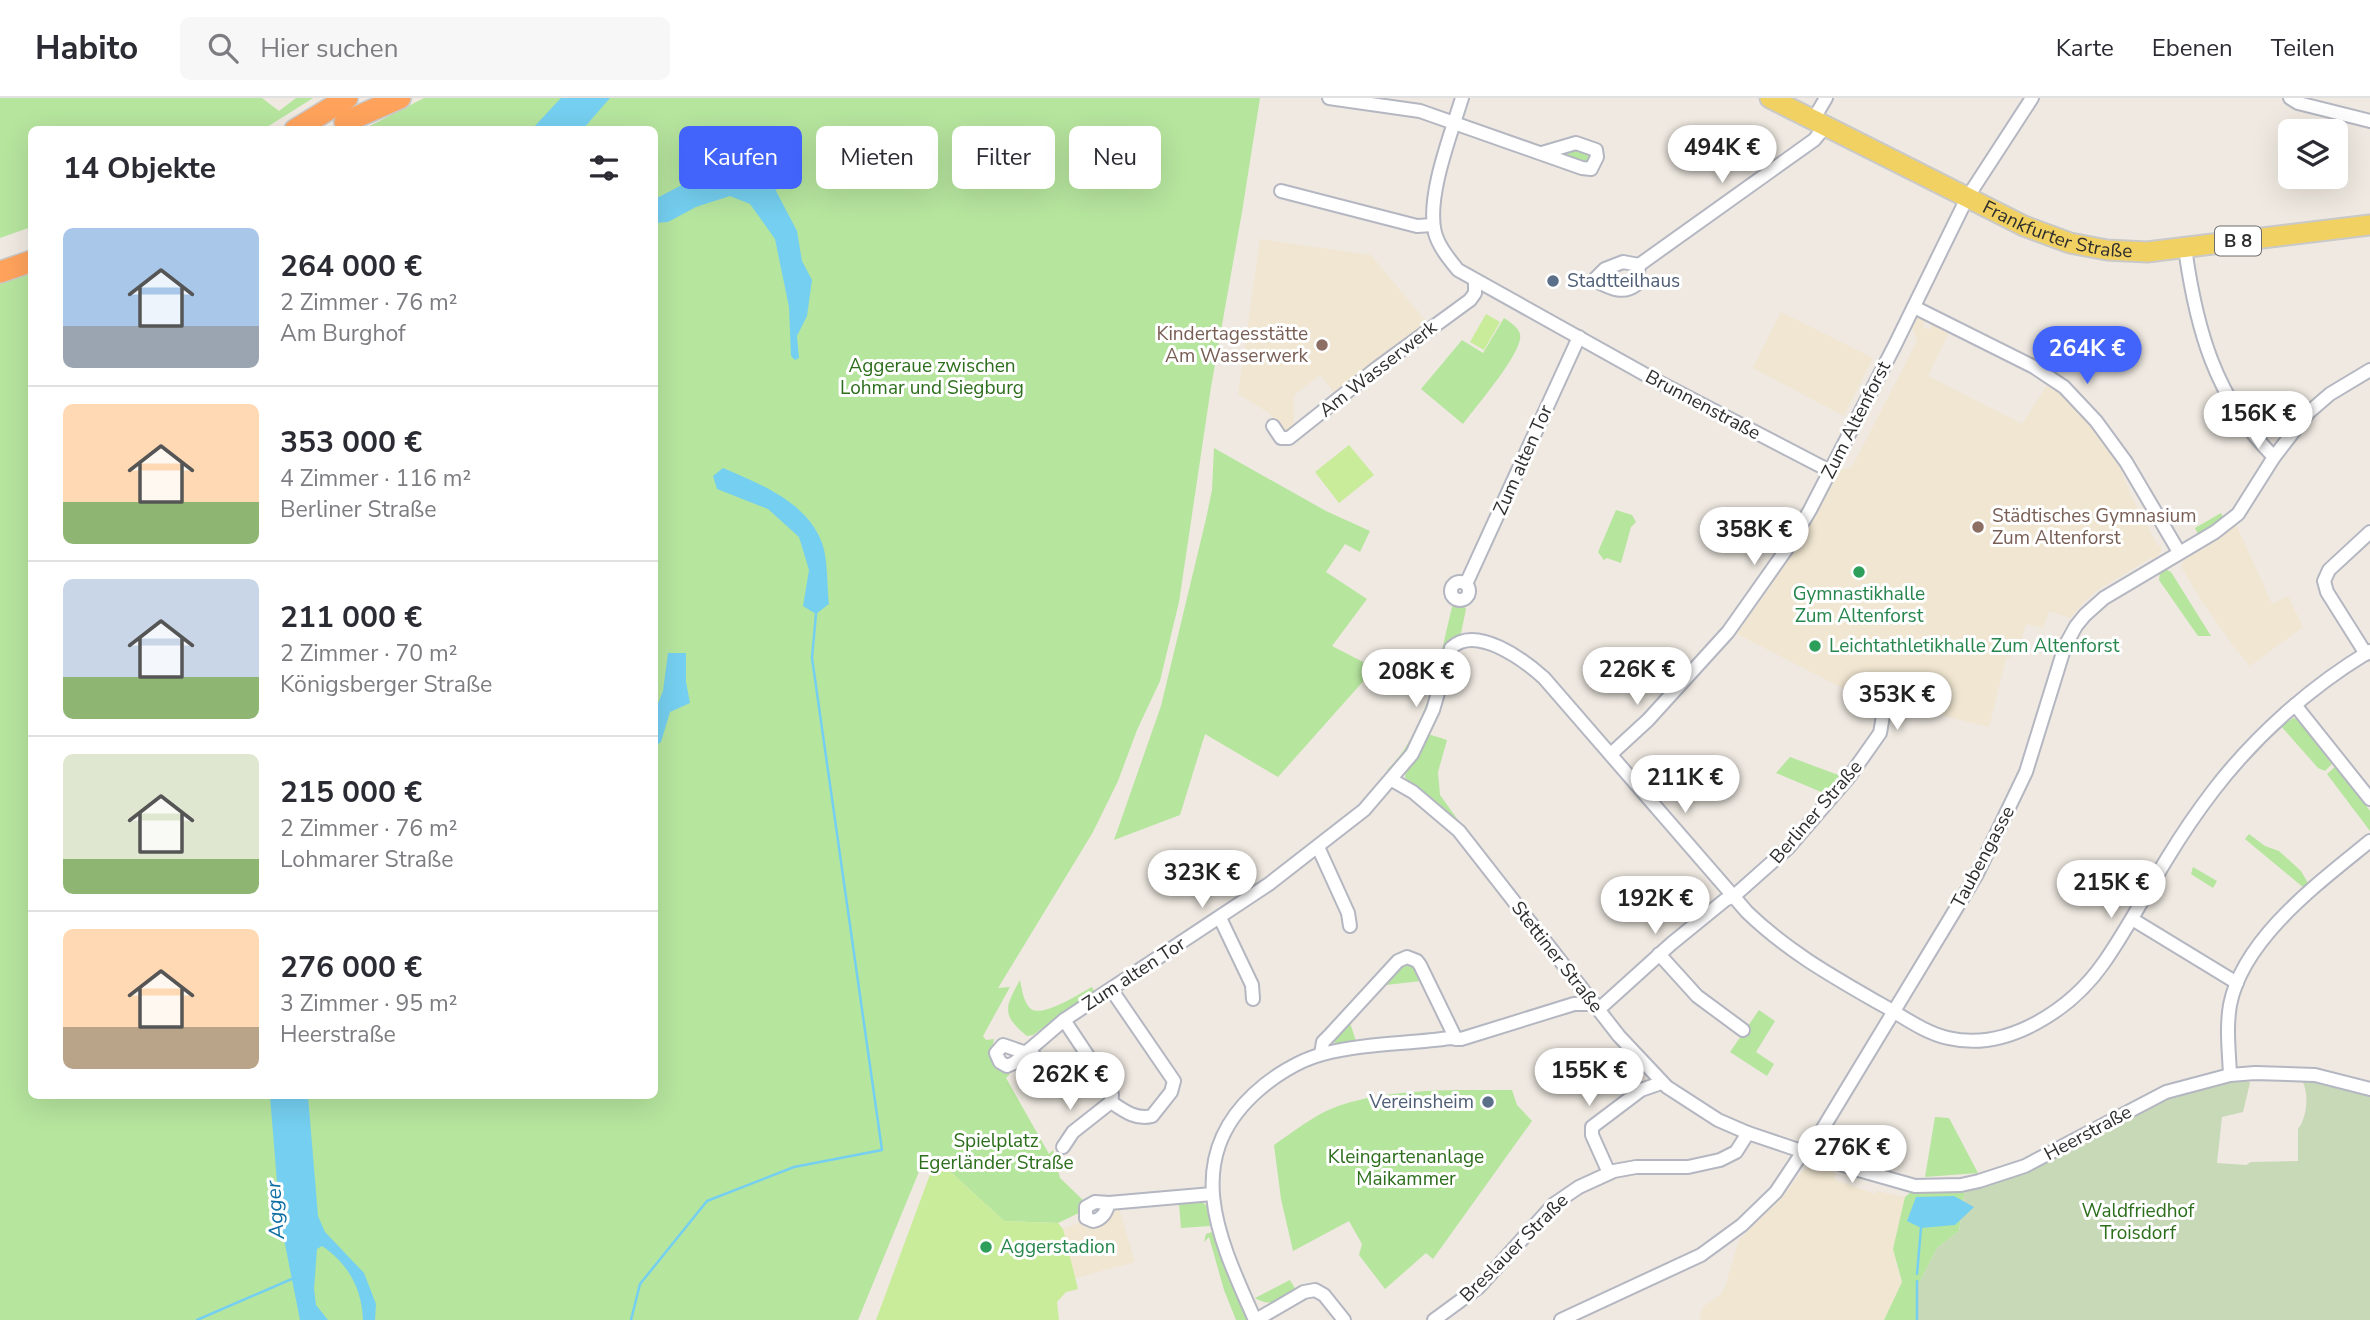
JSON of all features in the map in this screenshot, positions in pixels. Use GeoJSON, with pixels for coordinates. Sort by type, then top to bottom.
{"type":"FeatureCollection","features":[{"type":"Feature","properties":{"kind":"highway"},"geometry":{"type":"LineString","coordinates":[[302,126],[347,98]]}},
{"type":"Feature","properties":{"kind":"highway"},"geometry":{"type":"LineString","coordinates":[[338,126],[382,98]]}},
{"type":"Feature","properties":{"kind":"highway"},"geometry":{"type":"LineString","coordinates":[[338,126],[400,98]]}},
{"type":"Feature","properties":{"kind":"highway"},"geometry":{"type":"LineString","coordinates":[[0,257],[28,247]]}},
{"type":"Feature","properties":{"kind":"highway"},"geometry":{"type":"LineString","coordinates":[[0,272],[28,262]]}},
{"type":"Feature","properties":{"kind":"main road","name":"Frankfurter Straße"},"geometry":{"type":"LineString","coordinates":[[1770,98],[2031,229],[2070,243],[2133,252],[2370,225]]}},
{"type":"Feature","properties":{"kind":"street"},"geometry":{"type":"LineString","coordinates":[[1329,98],[1420,111],[1542,153]]}},
{"type":"Feature","properties":{"kind":"street"},"geometry":{"type":"LineString","coordinates":[[1461,98],[1435,192],[1433,225],[1438,241],[1458,270],[1579,337]]}},
{"type":"Feature","properties":{"kind":"street"},"geometry":{"type":"LineString","coordinates":[[1639,265],[1814,140],[1826,98]]}},
{"type":"Feature","properties":{"kind":"street","name":"Zum Altenforst"},"geometry":{"type":"LineString","coordinates":[[1611,754],[1648,720],[1728,632],[1788,547],[1914,307],[1967,198],[2032,98]]}},
{"type":"Feature","properties":{"kind":"street"},"geometry":{"type":"LineString","coordinates":[[2290,98],[2298,103],[2370,121]]}},
{"type":"Feature","properties":{"kind":"street"},"geometry":{"type":"LineString","coordinates":[[1281,191],[1417,226],[1433,225]]}},
{"type":"Feature","properties":{"kind":"street"},"geometry":{"type":"LineString","coordinates":[[2185,248],[2197,316],[2213,367],[2242,417],[2274,457]]}},
{"type":"Feature","properties":{"kind":"street","name":"Am Wasserwerk"},"geometry":{"type":"LineString","coordinates":[[1273,426],[1281,438],[1289,438],[1377,368],[1470,300],[1475,293],[1475,281]]}},
{"type":"Feature","properties":{"kind":"street"},"geometry":{"type":"LineString","coordinates":[[1914,307],[2034,367],[2064,387],[2096,421],[2126,462],[2179,552]]}},
{"type":"Feature","properties":{"kind":"street","name":"Brunnenstraße"},"geometry":{"type":"LineString","coordinates":[[1579,337],[1829,471]]}},
{"type":"Feature","properties":{"kind":"street","name":"Zum alten Tor"},"geometry":{"type":"LineString","coordinates":[[1466,584],[1579,337]]}},
{"type":"Feature","properties":{"kind":"street","name":"Taubengasse"},"geometry":{"type":"LineString","coordinates":[[1561,1320],[1701,1255],[1742,1225],[1776,1192],[1798,1159],[1808,1153],[1977,874],[2032,755],[2061,658],[2071,634],[2085,615],[2102,599],[2215,532],[2238,514],[2299,423],[2321,400],[2370,370]]}},
{"type":"Feature","properties":{"kind":"street"},"geometry":{"type":"LineString","coordinates":[[1611,754],[1763,928],[1797,954],[1931,1032],[1960,1040],[1988,1040],[2018,1031],[2056,1010],[2083,986],[2104,963],[2171,852],[2214,791],[2265,733],[2295,705],[2368,652],[2327,592],[2324,581],[2329,570],[2370,531]]}},
{"type":"Feature","properties":{"kind":"street","name":"Zum alten Tor"},"geometry":{"type":"LineString","coordinates":[[1052,1076],[1027,1051],[1065,1020],[1220,918],[1318,847],[1364,810],[1392,780],[1412,754],[1429,720],[1451,648],[1457,642],[1473,639],[1520,659],[1544,678],[1611,754]]}},
{"type":"Feature","properties":{"kind":"street"},"geometry":{"type":"LineString","coordinates":[[2295,705],[2370,799]]}},
{"type":"Feature","properties":{"kind":"street","name":"Berliner Straße"},"geometry":{"type":"LineString","coordinates":[[1597,1007],[1725,900],[1734,896],[1788,848],[1842,786],[1880,733],[1884,710]]}},
{"type":"Feature","properties":{"kind":"street","name":"Stettiner Straße"},"geometry":{"type":"LineString","coordinates":[[1392,780],[1413,792],[1459,831],[1619,1037],[1661,1083],[1689,1104],[1718,1120],[1808,1153]]}},
{"type":"Feature","properties":{"kind":"street"},"geometry":{"type":"LineString","coordinates":[[2230,1075],[2230,1004],[2237,983],[2254,951],[2284,916],[2370,841]]}},
{"type":"Feature","properties":{"kind":"street"},"geometry":{"type":"LineString","coordinates":[[1318,847],[1349,913],[1350,926]]}},
{"type":"Feature","properties":{"kind":"street"},"geometry":{"type":"LineString","coordinates":[[1220,918],[1252,985],[1253,999]]}},
{"type":"Feature","properties":{"kind":"street"},"geometry":{"type":"LineString","coordinates":[[2132,919],[2237,983]]}},
{"type":"Feature","properties":{"kind":"street"},"geometry":{"type":"LineString","coordinates":[[1659,954],[1699,998],[1743,1030]]}},
{"type":"Feature","properties":{"kind":"street"},"geometry":{"type":"LineString","coordinates":[[1321,1054],[1323,1042],[1398,961],[1407,957],[1420,965],[1456,1039]]}},
{"type":"Feature","properties":{"kind":"street"},"geometry":{"type":"LineString","coordinates":[[1111,989],[1174,1081],[1171,1092],[1158,1111],[1150,1117],[1132,1115],[1111,1102]]}},
{"type":"Feature","properties":{"kind":"street"},"geometry":{"type":"LineString","coordinates":[[1344,1320],[1324,1295],[1315,1290],[1304,1292],[1256,1320],[1220,1235],[1212,1194],[1215,1157],[1224,1132],[1236,1112],[1266,1083],[1321,1054],[1461,1039],[1574,1004],[1597,1007]]}},
{"type":"Feature","properties":{"kind":"street"},"geometry":{"type":"LineString","coordinates":[[1063,1147],[1073,1132],[1111,1102],[1112,1095],[1065,1020]]}},
{"type":"Feature","properties":{"kind":"street","name":"Heerstraße"},"geometry":{"type":"LineString","coordinates":[[1808,1153],[1915,1186],[1961,1185],[2025,1166],[2166,1092],[2230,1075],[2300,1073],[2370,1089]]}},
{"type":"Feature","properties":{"kind":"street"},"geometry":{"type":"LineString","coordinates":[[1609,1173],[1592,1135],[1593,1126],[1641,1090],[1661,1083]]}},
{"type":"Feature","properties":{"kind":"street","name":"Breslauer Straße"},"geometry":{"type":"LineString","coordinates":[[1434,1320],[1479,1287],[1556,1202],[1579,1186],[1609,1173],[1636,1167],[1695,1167],[1720,1160],[1736,1152],[1748,1133]]}},
{"type":"Feature","properties":{"kind":"street"},"geometry":{"type":"LineString","coordinates":[[1109,1203],[1212,1194]]}},
{"type":"Feature","properties":{"kind":"shaded area","name":"Kindertagesstätte Am Wasserwerk"},"geometry":{"type":"Polygon","coordinates":[[[1260,239],[1371,255],[1428,324],[1336,394],[1320,375],[1294,395],[1294,425],[1284,432],[1269,413],[1238,394],[1260,239]]]}},
{"type":"Feature","properties":{"kind":"shaded area"},"geometry":{"type":"Polygon","coordinates":[[[1781,312],[1873,358],[1844,416],[1753,368],[1781,312]]]}},
{"type":"Feature","properties":{"kind":"shaded area","name":"Städtisches Gymnasium Zum Altenforst"},"geometry":{"type":"Polygon","coordinates":[[[1918,317],[1926,320],[1923,327],[1929,330],[1933,323],[1949,332],[1928,376],[2022,424],[2048,384],[2078,408],[2115,454],[2132,498],[2158,546],[2161,545],[2156,559],[2150,558],[2095,592],[2071,618],[2049,611],[2043,628],[2026,624],[2021,642],[2018,642],[2010,658],[2006,658],[1989,727],[1852,693],[1737,634],[1796,549],[1840,470],[1852,467],[1917,341],[1912,325],[1918,317]]]}},
{"type":"Feature","properties":{"kind":"shaded area"},"geometry":{"type":"Polygon","coordinates":[[[2236,524],[2272,604],[2288,596],[2303,627],[2250,666],[2201,600],[2182,568],[2185,558],[2219,538],[2236,524]]]}},
{"type":"Feature","properties":{"kind":"shaded area"},"geometry":{"type":"Polygon","coordinates":[[[1812,1166],[1835,1172],[1835,1180],[1875,1194],[1877,1191],[1905,1197],[1896,1264],[1902,1282],[1884,1320],[1701,1320],[1703,1307],[1721,1294],[1725,1287],[1739,1240],[1784,1195],[1802,1171],[1812,1166]]]}},
{"type":"Feature","properties":{"kind":"shaded area"},"geometry":{"type":"Polygon","coordinates":[[[1115,1208],[1119,1208],[1135,1262],[1072,1279],[1063,1229],[1084,1221],[1084,1226],[1098,1223],[1115,1208]]]}},
{"type":"Feature","properties":{"kind":"green space"},"geometry":{"type":"Polygon","coordinates":[[[0,98],[262,98],[279,111],[296,98],[313,98],[269,126],[28,126],[28,228],[0,238],[0,98]]]}},
{"type":"Feature","properties":{"kind":"green space","name":"Aggeraue zwischen Lohmar und Siegburg"},"geometry":{"type":"Polygon","coordinates":[[[424,98],[1260,98],[1211,387],[1179,602],[1160,681],[1137,730],[1118,781],[1093,832],[998,988],[1010,987],[983,1036],[986,1040],[994,1039],[991,1056],[1010,1074],[1006,1078],[1049,1154],[1053,1150],[1060,1178],[1086,1203],[1083,1211],[1058,1223],[1004,1221],[941,1163],[925,1157],[858,1320],[0,1320],[0,280],[28,272],[28,1099],[658,1099],[658,126],[370,126],[424,98]]]}},
{"type":"Feature","properties":{"kind":"green space"},"geometry":{"type":"Polygon","coordinates":[[[1576,147],[1589,151],[1592,156],[1587,165],[1586,162],[1558,154],[1576,147]]]}},
{"type":"Feature","properties":{"kind":"green space"},"geometry":{"type":"Polygon","coordinates":[[[1486,314],[1500,322],[1484,350],[1470,342],[1486,314]]]}},
{"type":"Feature","properties":{"kind":"green space"},"geometry":{"type":"Polygon","coordinates":[[[1504,318],[1518,329],[1520,334],[1515,353],[1463,424],[1421,389],[1462,340],[1483,353],[1504,318]]]}},
{"type":"Feature","properties":{"kind":"green space"},"geometry":{"type":"Polygon","coordinates":[[[1349,445],[1374,475],[1339,503],[1315,472],[1349,445]]]}},
{"type":"Feature","properties":{"kind":"green space"},"geometry":{"type":"Polygon","coordinates":[[[1214,448],[1326,511],[1370,531],[1360,552],[1345,544],[1326,572],[1367,599],[1332,646],[1375,668],[1278,777],[1205,734],[1180,815],[1114,840],[1161,706],[1212,490],[1214,448]]]}},
{"type":"Feature","properties":{"kind":"green space"},"geometry":{"type":"Polygon","coordinates":[[[1616,510],[1632,515],[1636,522],[1631,527],[1621,563],[1607,558],[1604,560],[1598,552],[1616,510]]]}},
{"type":"Feature","properties":{"kind":"green space"},"geometry":{"type":"Polygon","coordinates":[[[2221,513],[2223,517],[2198,534],[2195,528],[2221,513]]]}},
{"type":"Feature","properties":{"kind":"green space"},"geometry":{"type":"Polygon","coordinates":[[[2165,569],[2171,572],[2211,636],[2198,636],[2159,580],[2160,572],[2165,569]]]}},
{"type":"Feature","properties":{"kind":"green space"},"geometry":{"type":"Polygon","coordinates":[[[1453,603],[1462,604],[1466,609],[1461,633],[1447,646],[1422,725],[1392,773],[1387,770],[1413,735],[1430,692],[1453,603]]]}},
{"type":"Feature","properties":{"kind":"green space"},"geometry":{"type":"Polygon","coordinates":[[[2293,718],[2300,720],[2334,762],[2325,771],[2318,768],[2281,726],[2293,718]]]}},
{"type":"Feature","properties":{"kind":"green space"},"geometry":{"type":"Polygon","coordinates":[[[1428,734],[1447,740],[1438,772],[1440,795],[1458,820],[1456,822],[1405,777],[1406,770],[1428,734]]]}},
{"type":"Feature","properties":{"kind":"green space"},"geometry":{"type":"Polygon","coordinates":[[[1790,757],[1841,776],[1826,794],[1776,773],[1790,757]]]}},
{"type":"Feature","properties":{"kind":"green space"},"geometry":{"type":"Polygon","coordinates":[[[2337,765],[2370,811],[2370,831],[2327,774],[2337,765]]]}},
{"type":"Feature","properties":{"kind":"green space"},"geometry":{"type":"Polygon","coordinates":[[[2249,834],[2265,846],[2279,851],[2301,871],[2308,883],[2304,888],[2245,839],[2249,834]]]}},
{"type":"Feature","properties":{"kind":"green space"},"geometry":{"type":"Polygon","coordinates":[[[2193,867],[2217,881],[2213,888],[2191,874],[2193,867]]]}},
{"type":"Feature","properties":{"kind":"green space"},"geometry":{"type":"Polygon","coordinates":[[[1410,962],[1421,981],[1386,985],[1403,965],[1410,962]]]}},
{"type":"Feature","properties":{"kind":"green space"},"geometry":{"type":"Polygon","coordinates":[[[1020,980],[1025,1001],[1034,1010],[1050,1008],[1092,987],[1094,991],[1033,1035],[1027,1036],[1013,1022],[1008,1010],[1020,980]]]}},
{"type":"Feature","properties":{"kind":"green space"},"geometry":{"type":"Polygon","coordinates":[[[1759,1010],[1775,1021],[1756,1052],[1774,1064],[1767,1076],[1730,1052],[1759,1010]]]}},
{"type":"Feature","properties":{"kind":"green space"},"geometry":{"type":"Polygon","coordinates":[[[1350,1023],[1357,1044],[1336,1045],[1333,1038],[1350,1023]]]}},
{"type":"Feature","properties":{"kind":"green space","name":"Waldfriedhof Troisdorf"},"geometry":{"type":"Polygon","coordinates":[[[2246,1079],[2250,1083],[2243,1112],[2222,1117],[2217,1163],[2246,1165],[2251,1162],[2298,1161],[2298,1129],[2304,1118],[2306,1105],[2306,1091],[2301,1079],[2370,1093],[2370,1320],[1918,1320],[1918,1285],[1937,1248],[1959,1231],[1965,1188],[2155,1102],[2221,1081],[2246,1079]]]}},
{"type":"Feature","properties":{"kind":"green space","name":"Kleingartenanlage Maikammer"},"geometry":{"type":"Polygon","coordinates":[[[1512,1090],[1517,1105],[1532,1121],[1433,1259],[1426,1253],[1385,1289],[1359,1255],[1362,1244],[1349,1221],[1293,1251],[1281,1199],[1274,1145],[1324,1112],[1367,1098],[1416,1092],[1512,1090]]]}},
{"type":"Feature","properties":{"kind":"green space"},"geometry":{"type":"Polygon","coordinates":[[[1935,1117],[1949,1118],[1978,1173],[1925,1177],[1935,1117]]]}},
{"type":"Feature","properties":{"kind":"green space","name":"Aggerstadion"},"geometry":{"type":"Polygon","coordinates":[[[935,1161],[941,1163],[1004,1221],[1058,1223],[1063,1229],[1078,1289],[1066,1292],[1057,1302],[1059,1320],[876,1320],[935,1161]]]}},
{"type":"Feature","properties":{"kind":"green space"},"geometry":{"type":"Polygon","coordinates":[[[1918,1186],[1965,1188],[1959,1231],[1937,1248],[1918,1285],[1918,1320],[1884,1320],[1902,1282],[1893,1249],[1905,1197],[1918,1186]]]}},
{"type":"Feature","properties":{"kind":"green space"},"geometry":{"type":"Polygon","coordinates":[[[1201,1201],[1207,1206],[1210,1226],[1181,1228],[1179,1203],[1201,1201]]]}},
{"type":"Feature","properties":{"kind":"green space"},"geometry":{"type":"Polygon","coordinates":[[[1212,1232],[1249,1320],[1236,1320],[1224,1290],[1209,1237],[1204,1242],[1206,1234],[1212,1232]]]}},
{"type":"Feature","properties":{"kind":"green space"},"geometry":{"type":"Polygon","coordinates":[[[1290,1280],[1296,1290],[1281,1299],[1266,1302],[1255,1298],[1290,1280]]]}},
{"type":"Feature","properties":{"kind":"water"},"geometry":{"type":"Polygon","coordinates":[[[561,98],[610,98],[586,126],[535,126],[561,98]]]}},
{"type":"Feature","properties":{"kind":"water"},"geometry":{"type":"Polygon","coordinates":[[[679,187],[679,189],[777,189],[797,231],[802,261],[812,280],[807,316],[797,336],[799,358],[795,360],[791,356],[789,307],[775,239],[750,204],[730,196],[696,207],[668,222],[658,223],[658,197],[679,187]]]}},
{"type":"Feature","properties":{"kind":"water"},"geometry":{"type":"Polygon","coordinates":[[[723,468],[781,496],[794,505],[815,529],[825,557],[829,604],[816,614],[803,606],[809,570],[799,537],[768,509],[717,489],[713,476],[723,468]]]}},
{"type":"Feature","properties":{"kind":"water"},"geometry":{"type":"Polygon","coordinates":[[[668,653],[686,653],[686,682],[690,703],[670,712],[661,742],[658,744],[658,704],[663,691],[668,653]]]}},
{"type":"Feature","properties":{"kind":"water"},"geometry":{"type":"Polygon","coordinates":[[[270,1099],[308,1099],[318,1216],[325,1232],[364,1273],[376,1304],[375,1320],[363,1320],[360,1298],[352,1278],[339,1260],[322,1246],[317,1249],[314,1289],[316,1305],[328,1320],[300,1320],[280,1219],[270,1099]]]}},
{"type":"Feature","properties":{"kind":"water"},"geometry":{"type":"Polygon","coordinates":[[[1954,1196],[1974,1207],[1955,1225],[1921,1228],[1907,1221],[1916,1197],[1954,1196]]]}},
{"type":"Feature","properties":{"kind":"waterway"},"geometry":{"type":"LineString","coordinates":[[631,1320],[640,1284],[707,1201],[794,1167],[882,1150],[812,658],[816,614]]}},
{"type":"Feature","properties":{"kind":"waterway"},"geometry":{"type":"LineString","coordinates":[[1917,1274],[1921,1228]]}},
{"type":"Feature","properties":{"kind":"waterway"},"geometry":{"type":"LineString","coordinates":[[197,1320],[294,1278]]}},
{"type":"Feature","properties":{"kind":"waterway"},"geometry":{"type":"LineString","coordinates":[[1917,1281],[1917,1320]]}},
{"type":"Feature","properties":{"kind":"place","name":"Stadtteilhaus"},"geometry":{"type":"Point","coordinates":[1553,281]}},
{"type":"Feature","properties":{"kind":"place","name":"Kindertagesstätte Am Wasserwerk"},"geometry":{"type":"Point","coordinates":[1322,345]}},
{"type":"Feature","properties":{"kind":"place","name":"Städtisches Gymnasium Zum Altenforst"},"geometry":{"type":"Point","coordinates":[1978,527]}},
{"type":"Feature","properties":{"kind":"place","name":"Gymnastikhalle Zum Altenforst"},"geometry":{"type":"Point","coordinates":[1859,572]}},
{"type":"Feature","properties":{"kind":"place","name":"Leichtathletikhalle Zum Altenforst"},"geometry":{"type":"Point","coordinates":[1815,646]}},
{"type":"Feature","properties":{"kind":"place","name":"Vereinsheim"},"geometry":{"type":"Point","coordinates":[1488,1102]}},
{"type":"Feature","properties":{"kind":"place","name":"Aggerstadion"},"geometry":{"type":"Point","coordinates":[986,1247]}},
{"type":"Feature","properties":{"kind":"park label","name":"Spielplatz Egerländer Straße"},"geometry":{"type":"Point","coordinates":[996,1152]}},
{"type":"Feature","properties":{"kind":"water label","name":"Agger"},"geometry":{"type":"Point","coordinates":[275,1210]}}]}
